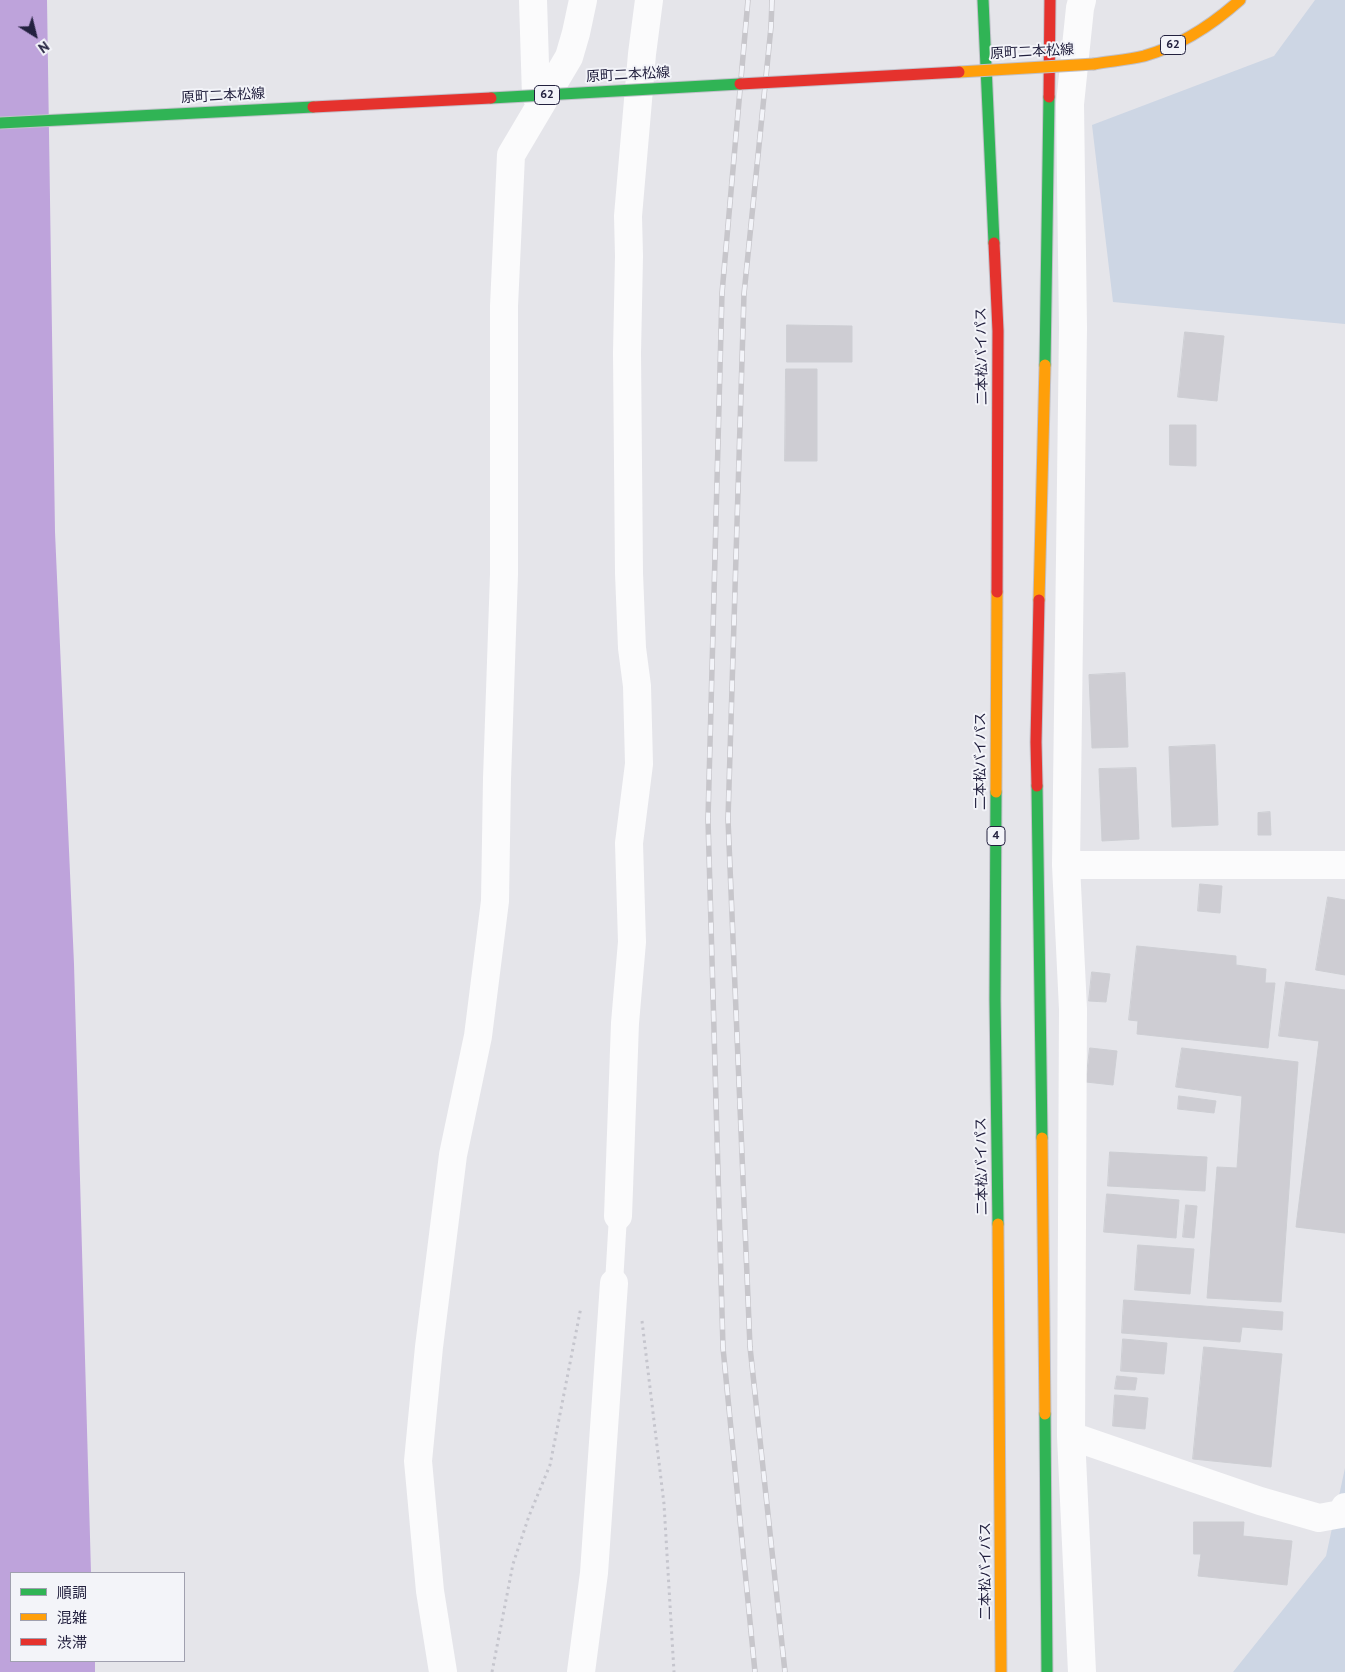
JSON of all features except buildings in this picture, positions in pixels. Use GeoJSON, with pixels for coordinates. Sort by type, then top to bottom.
{"type":"FeatureCollection","features":[{"type":"Feature","properties":{"kind":"main road","name":"二本松バイパス"},"geometry":{"type":"LineString","coordinates":[[983,0],[998,331],[995,999],[1000,1340],[1001,1672]]}},
{"type":"Feature","properties":{"kind":"main road"},"geometry":{"type":"LineString","coordinates":[[1047,1672],[1044,1249],[1036,742],[1047,261],[1050,0]]}},
{"type":"Feature","properties":{"kind":"main road","name":"原町二本松線"},"geometry":{"type":"LineString","coordinates":[[0,123],[536,96],[1094,64],[1131,59],[1172,46],[1202,30],[1228,12],[1240,0]]}},
{"type":"Feature","properties":{"kind":"street"},"geometry":{"type":"LineString","coordinates":[[533,0],[536,96]]}},
{"type":"Feature","properties":{"kind":"street"},"geometry":{"type":"LineString","coordinates":[[443,1672],[430,1591],[418,1461],[429,1347],[453,1155],[478,1036],[495,901],[504,574],[504,306],[511,156],[569,57],[583,0]]}},
{"type":"Feature","properties":{"kind":"street"},"geometry":{"type":"LineString","coordinates":[[618,1216],[625,1023],[632,942],[629,843],[639,764],[637,686],[632,648],[629,573],[628,216],[642,54],[649,0]]}},
{"type":"Feature","properties":{"kind":"street"},"geometry":{"type":"LineString","coordinates":[[1082,0],[1070,104],[1073,338],[1066,865],[1073,1008],[1071,1436],[1082,1672]]}},
{"type":"Feature","properties":{"kind":"street"},"geometry":{"type":"LineString","coordinates":[[1066,865],[1345,865]]}},
{"type":"Feature","properties":{"kind":"street"},"geometry":{"type":"LineString","coordinates":[[582,1672],[594,1572],[614,1283]]}},
{"type":"Feature","properties":{"kind":"street"},"geometry":{"type":"LineString","coordinates":[[1071,1436],[1260,1502],[1319,1518],[1341,1514],[1345,1507]]}},
{"type":"Feature","properties":{"kind":"lane"},"geometry":{"type":"LineString","coordinates":[[614,1283],[618,1216]]}},
{"type":"Feature","properties":{"kind":"shaded area"},"geometry":{"type":"Polygon","coordinates":[[[0,0],[47,0],[55,532],[74,964],[91,1572],[10,1572],[10,1662],[95,1662],[95,1672],[0,1672],[0,0]]]}},
{"type":"Feature","properties":{"kind":"shaded area"},"geometry":{"type":"Polygon","coordinates":[[[1315,0],[1345,0],[1345,324],[1113,302],[1092,125],[1274,56],[1315,0]]]}},
{"type":"Feature","properties":{"kind":"shaded area"},"geometry":{"type":"Polygon","coordinates":[[[1345,1468],[1345,1672],[1233,1672],[1326,1556],[1345,1468]]]}},
{"type":"Feature","properties":{"kind":"railway"},"geometry":{"type":"LineString","coordinates":[[748,0],[722,293],[708,819],[723,1348],[755,1672]]}},
{"type":"Feature","properties":{"kind":"railway"},"geometry":{"type":"LineString","coordinates":[[772,0],[771,27],[744,294],[728,819],[750,1347],[785,1672]]}},
{"type":"Feature","properties":{"kind":"traffic: fast"},"geometry":{"type":"LineString","coordinates":[[983,0],[994,243]]}},
{"type":"Feature","properties":{"kind":"traffic: fast"},"geometry":{"type":"LineString","coordinates":[[491,98],[740,84]]}},
{"type":"Feature","properties":{"kind":"traffic: fast"},"geometry":{"type":"LineString","coordinates":[[1045,365],[1049,97]]}},
{"type":"Feature","properties":{"kind":"traffic: fast"},"geometry":{"type":"LineString","coordinates":[[0,123],[313,107]]}},
{"type":"Feature","properties":{"kind":"traffic: fast"},"geometry":{"type":"LineString","coordinates":[[1037,786],[1042,1138]]}},
{"type":"Feature","properties":{"kind":"traffic: fast"},"geometry":{"type":"LineString","coordinates":[[996,792],[995,999],[998,1224]]}},
{"type":"Feature","properties":{"kind":"traffic: fast"},"geometry":{"type":"LineString","coordinates":[[1045,1414],[1047,1672]]}},
{"type":"Feature","properties":{"kind":"traffic: slow"},"geometry":{"type":"LineString","coordinates":[[1094,64],[1131,59],[1170,47],[1207,26],[1240,0]]}},
{"type":"Feature","properties":{"kind":"traffic: slow"},"geometry":{"type":"LineString","coordinates":[[959,72],[1094,64]]}},
{"type":"Feature","properties":{"kind":"traffic: slow"},"geometry":{"type":"LineString","coordinates":[[1039,600],[1045,365]]}},
{"type":"Feature","properties":{"kind":"traffic: slow"},"geometry":{"type":"LineString","coordinates":[[996,792],[997,592]]}},
{"type":"Feature","properties":{"kind":"traffic: slow"},"geometry":{"type":"LineString","coordinates":[[1042,1138],[1045,1414]]}},
{"type":"Feature","properties":{"kind":"traffic: slow"},"geometry":{"type":"LineString","coordinates":[[998,1224],[1001,1672]]}},
{"type":"Feature","properties":{"kind":"traffic: jam"},"geometry":{"type":"LineString","coordinates":[[1049,97],[1050,0]]}},
{"type":"Feature","properties":{"kind":"traffic: jam"},"geometry":{"type":"LineString","coordinates":[[740,84],[959,72]]}},
{"type":"Feature","properties":{"kind":"traffic: jam"},"geometry":{"type":"LineString","coordinates":[[313,107],[491,98]]}},
{"type":"Feature","properties":{"kind":"traffic: jam"},"geometry":{"type":"LineString","coordinates":[[994,243],[998,331],[997,592]]}},
{"type":"Feature","properties":{"kind":"traffic: jam"},"geometry":{"type":"LineString","coordinates":[[1037,786],[1039,600]]}}]}
